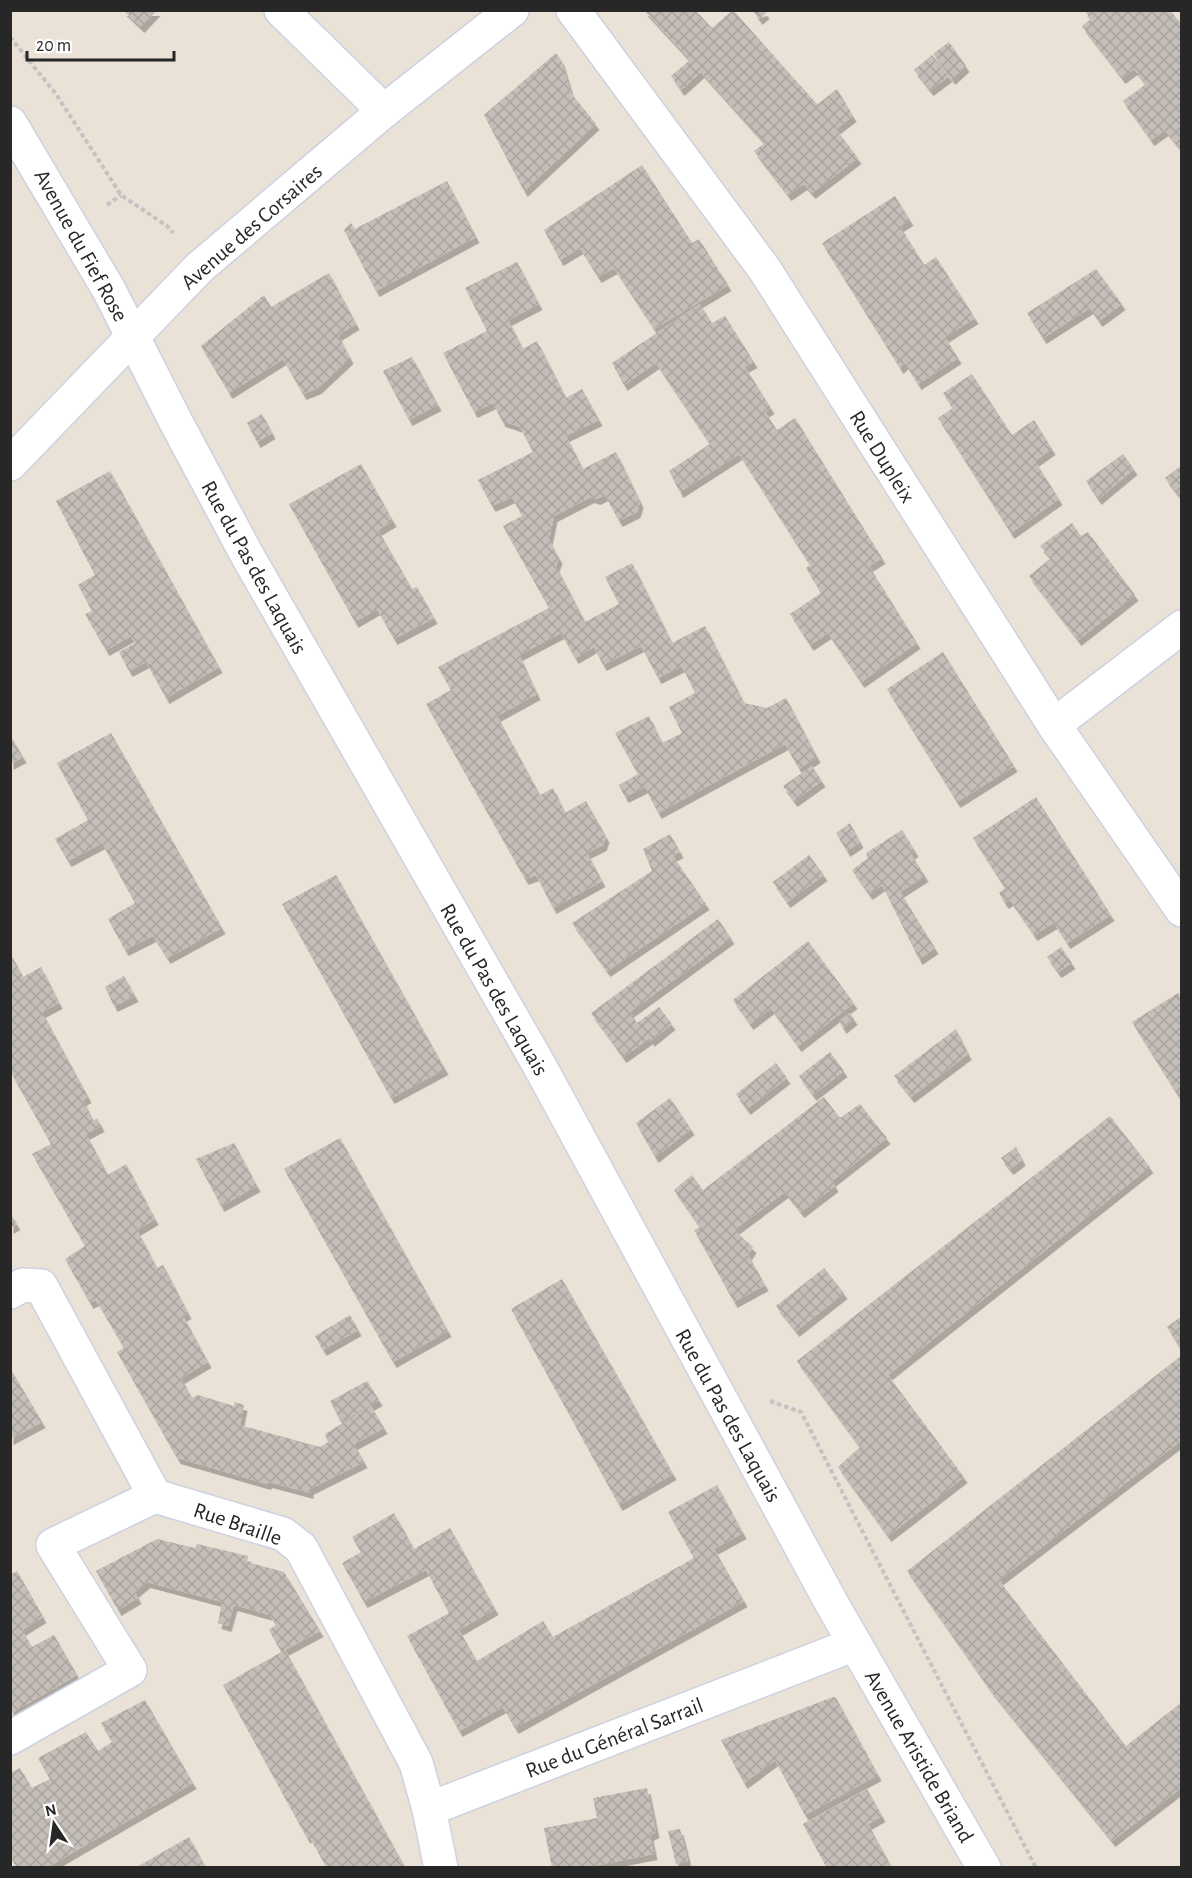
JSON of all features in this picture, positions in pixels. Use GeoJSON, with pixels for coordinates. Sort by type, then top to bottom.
{"type":"FeatureCollection","features":[{"type":"Feature","properties":{"kind":"street"},"geometry":{"type":"LineString","coordinates":[[281,10],[384,111]]}},
{"type":"Feature","properties":{"kind":"street","name":"Avenue des Corsaires"},"geometry":{"type":"LineString","coordinates":[[10,464],[200,267],[384,111],[512,10]]}},
{"type":"Feature","properties":{"kind":"street","name":"Rue Dupleix"},"geometry":{"type":"LineString","coordinates":[[573,10],[765,270],[1054,726],[1182,910]]}},
{"type":"Feature","properties":{"kind":"street","name":"Avenue du Fief Rose"},"geometry":{"type":"LineString","coordinates":[[10,123],[70,220],[133,337]]}},
{"type":"Feature","properties":{"kind":"street","name":"Rue du Pas des Laquais"},"geometry":{"type":"LineString","coordinates":[[133,337],[247,555],[538,1063],[855,1644]]}},
{"type":"Feature","properties":{"kind":"street"},"geometry":{"type":"LineString","coordinates":[[1054,726],[1182,627]]}},
{"type":"Feature","properties":{"kind":"street"},"geometry":{"type":"LineString","coordinates":[[10,1292],[23,1285],[41,1286],[155,1496],[53,1545],[130,1670],[10,1738]]}},
{"type":"Feature","properties":{"kind":"street","name":"Rue Braille"},"geometry":{"type":"LineString","coordinates":[[155,1496],[283,1534],[301,1548],[416,1763],[429,1809]]}},
{"type":"Feature","properties":{"kind":"street","name":"Rue du Général Sarrail"},"geometry":{"type":"LineString","coordinates":[[429,1809],[855,1644]]}},
{"type":"Feature","properties":{"kind":"street","name":"Avenue Aristide Briand"},"geometry":{"type":"LineString","coordinates":[[855,1644],[984,1868]]}},
{"type":"Feature","properties":{"kind":"street"},"geometry":{"type":"LineString","coordinates":[[429,1809],[441,1868]]}},
{"type":"Feature","properties":{"kind":"path"},"geometry":{"type":"LineString","coordinates":[[10,38],[56,94],[121,195],[167,226],[200,267]]}},
{"type":"Feature","properties":{"kind":"building"},"geometry":{"type":"Polygon","coordinates":[[[123,10],[157,10],[141,27],[123,10]]]}},
{"type":"Feature","properties":{"kind":"building"},"geometry":{"type":"Polygon","coordinates":[[[644,10],[695,10],[712,28],[733,10],[816,103],[818,104],[837,89],[853,116],[836,129],[858,158],[812,193],[804,184],[788,195],[754,151],[765,143],[701,72],[681,90],[671,76],[690,60],[644,10]]]}},
{"type":"Feature","properties":{"kind":"building"},"geometry":{"type":"Polygon","coordinates":[[[764,10],[766,13],[759,19],[754,12],[764,10]]]}},
{"type":"Feature","properties":{"kind":"building"},"geometry":{"type":"Polygon","coordinates":[[[1084,10],[1170,10],[1182,25],[1182,151],[1165,130],[1151,140],[1123,101],[1146,84],[1134,69],[1122,78],[1082,26],[1091,19],[1084,10]]]}},
{"type":"Feature","properties":{"kind":"building"},"geometry":{"type":"Polygon","coordinates":[[[949,42],[966,66],[952,79],[933,54],[949,42]]]}},
{"type":"Feature","properties":{"kind":"building"},"geometry":{"type":"Polygon","coordinates":[[[556,53],[561,60],[571,93],[596,124],[524,191],[484,115],[556,53]]]}},
{"type":"Feature","properties":{"kind":"building"},"geometry":{"type":"Polygon","coordinates":[[[932,55],[949,76],[930,90],[914,70],[932,55]]]}},
{"type":"Feature","properties":{"kind":"building"},"geometry":{"type":"Polygon","coordinates":[[[642,165],[692,243],[699,239],[728,285],[654,329],[614,268],[598,277],[580,248],[560,260],[544,230],[642,165]]]}},
{"type":"Feature","properties":{"kind":"building"},"geometry":{"type":"Polygon","coordinates":[[[447,181],[476,237],[376,291],[344,230],[351,223],[355,229],[447,181]]]}},
{"type":"Feature","properties":{"kind":"building"},"geometry":{"type":"Polygon","coordinates":[[[895,196],[910,220],[900,226],[924,265],[936,257],[975,318],[945,337],[958,358],[918,384],[905,363],[900,368],[822,243],[895,196]]]}},
{"type":"Feature","properties":{"kind":"building"},"geometry":{"type":"Polygon","coordinates":[[[517,262],[539,304],[508,320],[523,349],[537,341],[566,398],[582,389],[599,420],[566,436],[583,469],[616,452],[640,502],[637,512],[619,521],[605,495],[597,499],[591,497],[554,516],[549,540],[559,558],[556,566],[585,622],[619,604],[605,577],[632,563],[672,643],[705,626],[744,703],[767,708],[786,698],[817,757],[799,769],[785,744],[658,813],[645,787],[625,797],[619,785],[638,774],[615,733],[649,716],[662,743],[682,733],[669,707],[695,693],[682,666],[658,678],[641,646],[603,665],[594,647],[575,658],[561,633],[519,655],[537,694],[497,716],[540,795],[553,788],[565,813],[586,801],[606,837],[603,845],[587,853],[602,881],[553,908],[536,875],[525,879],[426,704],[451,690],[438,667],[549,608],[503,526],[522,516],[512,497],[492,506],[478,480],[533,452],[520,427],[502,421],[493,403],[474,412],[443,353],[487,331],[465,288],[517,262]]]}},
{"type":"Feature","properties":{"kind":"building"},"geometry":{"type":"Polygon","coordinates":[[[1096,269],[1122,304],[1099,321],[1090,308],[1043,338],[1027,313],[1096,269]]]}},
{"type":"Feature","properties":{"kind":"building"},"geometry":{"type":"Polygon","coordinates":[[[329,273],[356,324],[338,335],[350,358],[318,388],[303,394],[283,359],[229,393],[201,346],[264,295],[271,307],[329,273]]]}},
{"type":"Feature","properties":{"kind":"building"},"geometry":{"type":"Polygon","coordinates":[[[700,304],[712,323],[725,316],[754,362],[745,367],[771,408],[765,412],[777,430],[795,418],[882,558],[869,566],[917,643],[861,682],[828,633],[810,645],[790,614],[821,593],[806,568],[810,565],[739,454],[680,492],[669,471],[710,444],[656,363],[624,385],[612,363],[700,304]]]}},
{"type":"Feature","properties":{"kind":"building"},"geometry":{"type":"Polygon","coordinates":[[[412,357],[438,405],[409,420],[383,371],[412,357]]]}},
{"type":"Feature","properties":{"kind":"building"},"geometry":{"type":"Polygon","coordinates":[[[972,374],[1012,435],[1034,420],[1052,449],[1035,461],[1059,499],[1011,533],[938,418],[953,408],[943,393],[972,374]]]}},
{"type":"Feature","properties":{"kind":"building"},"geometry":{"type":"Polygon","coordinates":[[[262,414],[272,433],[257,442],[247,423],[262,414]]]}},
{"type":"Feature","properties":{"kind":"building"},"geometry":{"type":"Polygon","coordinates":[[[1123,454],[1134,469],[1098,499],[1086,481],[1123,454]]]}},
{"type":"Feature","properties":{"kind":"building"},"geometry":{"type":"Polygon","coordinates":[[[361,464],[393,521],[378,530],[412,589],[417,587],[434,618],[394,639],[377,609],[355,622],[289,504],[361,464]]]}},
{"type":"Feature","properties":{"kind":"building"},"geometry":{"type":"Polygon","coordinates":[[[1182,465],[1182,500],[1165,478],[1182,465]]]}},
{"type":"Feature","properties":{"kind":"building"},"geometry":{"type":"Polygon","coordinates":[[[110,471],[219,667],[166,698],[146,662],[129,671],[119,652],[135,643],[131,636],[106,650],[85,614],[92,611],[78,585],[95,575],[56,501],[110,471]]]}},
{"type":"Feature","properties":{"kind":"building"},"geometry":{"type":"Polygon","coordinates":[[[1072,523],[1081,536],[1088,532],[1135,595],[1078,640],[1029,576],[1051,558],[1040,546],[1072,523]]]}},
{"type":"Feature","properties":{"kind":"building"},"geometry":{"type":"Polygon","coordinates":[[[943,652],[1014,766],[957,802],[887,689],[943,652]]]}},
{"type":"Feature","properties":{"kind":"building"},"geometry":{"type":"Polygon","coordinates":[[[111,733],[222,928],[167,958],[153,936],[125,950],[108,919],[135,903],[102,843],[68,861],[55,839],[88,820],[57,763],[111,733]]]}},
{"type":"Feature","properties":{"kind":"building"},"geometry":{"type":"Polygon","coordinates":[[[10,735],[23,757],[10,764],[10,735]]]}},
{"type":"Feature","properties":{"kind":"building"},"geometry":{"type":"Polygon","coordinates":[[[812,766],[822,781],[794,801],[783,786],[812,766]]]}},
{"type":"Feature","properties":{"kind":"building"},"geometry":{"type":"Polygon","coordinates":[[[1036,797],[1111,915],[1067,943],[1054,923],[1034,935],[1010,900],[1005,903],[999,893],[1005,888],[973,838],[1036,797]]]}},
{"type":"Feature","properties":{"kind":"building"},"geometry":{"type":"Polygon","coordinates":[[[850,823],[860,842],[847,851],[836,833],[850,823]]]}},
{"type":"Feature","properties":{"kind":"building"},"geometry":{"type":"Polygon","coordinates":[[[902,830],[915,851],[911,854],[925,876],[900,892],[935,948],[919,959],[882,885],[869,894],[852,870],[868,858],[866,853],[902,830]]]}},
{"type":"Feature","properties":{"kind":"building"},"geometry":{"type":"Polygon","coordinates":[[[670,834],[680,852],[673,856],[706,904],[607,971],[572,923],[652,871],[643,849],[670,834]]]}},
{"type":"Feature","properties":{"kind":"building"},"geometry":{"type":"Polygon","coordinates":[[[809,855],[824,875],[787,902],[773,882],[809,855]]]}},
{"type":"Feature","properties":{"kind":"building"},"geometry":{"type":"Polygon","coordinates":[[[336,875],[445,1069],[391,1098],[282,904],[336,875]]]}},
{"type":"Feature","properties":{"kind":"building"},"geometry":{"type":"Polygon","coordinates":[[[718,919],[731,938],[630,1012],[637,1023],[659,1007],[672,1024],[651,1041],[650,1038],[623,1057],[591,1013],[718,919]]]}},
{"type":"Feature","properties":{"kind":"building"},"geometry":{"type":"Polygon","coordinates":[[[808,941],[854,1003],[798,1046],[771,1008],[750,1024],[733,1000],[808,941]]]}},
{"type":"Feature","properties":{"kind":"building"},"geometry":{"type":"Polygon","coordinates":[[[1061,947],[1072,963],[1058,972],[1047,957],[1061,947]]]}},
{"type":"Feature","properties":{"kind":"building"},"geometry":{"type":"Polygon","coordinates":[[[10,953],[23,977],[41,967],[59,1003],[42,1012],[88,1097],[83,1100],[93,1121],[97,1118],[101,1126],[86,1134],[108,1175],[126,1164],[155,1219],[137,1230],[157,1268],[163,1265],[188,1313],[183,1316],[208,1362],[181,1378],[192,1398],[198,1395],[234,1406],[235,1402],[244,1405],[240,1425],[320,1447],[328,1442],[325,1434],[371,1406],[384,1428],[354,1444],[364,1462],[310,1489],[310,1493],[269,1482],[267,1484],[177,1458],[117,1352],[124,1348],[96,1300],[90,1303],[65,1259],[85,1246],[32,1154],[51,1144],[10,1071],[10,953]]]}},
{"type":"Feature","properties":{"kind":"building"},"geometry":{"type":"Polygon","coordinates":[[[124,976],[135,996],[114,1006],[105,987],[124,976]]]}},
{"type":"Feature","properties":{"kind":"building"},"geometry":{"type":"Polygon","coordinates":[[[1178,993],[1182,999],[1182,1102],[1132,1022],[1178,993]]]}},
{"type":"Feature","properties":{"kind":"building"},"geometry":{"type":"Polygon","coordinates":[[[850,1013],[854,1019],[843,1028],[839,1021],[850,1013]]]}},
{"type":"Feature","properties":{"kind":"building"},"geometry":{"type":"Polygon","coordinates":[[[956,1029],[968,1054],[911,1097],[894,1076],[956,1029]]]}},
{"type":"Feature","properties":{"kind":"building"},"geometry":{"type":"Polygon","coordinates":[[[830,1052],[844,1071],[813,1095],[799,1076],[830,1052]]]}},
{"type":"Feature","properties":{"kind":"building"},"geometry":{"type":"Polygon","coordinates":[[[776,1063],[787,1078],[747,1109],[736,1094],[776,1063]]]}},
{"type":"Feature","properties":{"kind":"building"},"geometry":{"type":"Polygon","coordinates":[[[824,1097],[840,1118],[860,1104],[887,1138],[832,1181],[835,1186],[801,1212],[785,1192],[734,1230],[753,1247],[748,1255],[765,1285],[734,1302],[694,1230],[700,1227],[674,1190],[692,1175],[703,1190],[824,1097]]]}},
{"type":"Feature","properties":{"kind":"building"},"geometry":{"type":"Polygon","coordinates":[[[670,1098],[691,1129],[655,1157],[636,1123],[670,1098]]]}},
{"type":"Feature","properties":{"kind":"building"},"geometry":{"type":"Polygon","coordinates":[[[1110,1116],[1150,1167],[888,1375],[964,1477],[888,1536],[838,1467],[860,1447],[797,1361],[1110,1116]]]}},
{"type":"Feature","properties":{"kind":"building"},"geometry":{"type":"Polygon","coordinates":[[[340,1138],[448,1331],[393,1362],[284,1169],[340,1138]]]}},
{"type":"Feature","properties":{"kind":"building"},"geometry":{"type":"Polygon","coordinates":[[[234,1143],[257,1186],[221,1206],[196,1159],[234,1143]]]}},
{"type":"Feature","properties":{"kind":"building"},"geometry":{"type":"Polygon","coordinates":[[[1016,1147],[1022,1160],[1010,1169],[1001,1158],[1016,1147]]]}},
{"type":"Feature","properties":{"kind":"building"},"geometry":{"type":"Polygon","coordinates":[[[10,1213],[17,1224],[10,1228],[10,1213]]]}},
{"type":"Feature","properties":{"kind":"building"},"geometry":{"type":"Polygon","coordinates":[[[824,1268],[844,1293],[796,1331],[776,1306],[824,1268]]]}},
{"type":"Feature","properties":{"kind":"building"},"geometry":{"type":"Polygon","coordinates":[[[562,1279],[673,1474],[619,1505],[511,1309],[562,1279]]]}},
{"type":"Feature","properties":{"kind":"building"},"geometry":{"type":"Polygon","coordinates":[[[350,1315],[358,1330],[323,1350],[315,1336],[350,1315]]]}},
{"type":"Feature","properties":{"kind":"building"},"geometry":{"type":"Polygon","coordinates":[[[1182,1316],[1182,1351],[1167,1327],[1182,1316]]]}},
{"type":"Feature","properties":{"kind":"building"},"geometry":{"type":"Polygon","coordinates":[[[1182,1355],[1182,1440],[999,1580],[1126,1746],[1182,1702],[1182,1787],[1112,1841],[991,1691],[907,1571],[1182,1355]]]}},
{"type":"Feature","properties":{"kind":"building"},"geometry":{"type":"Polygon","coordinates":[[[10,1368],[42,1422],[10,1439],[10,1368]]]}},
{"type":"Feature","properties":{"kind":"building"},"geometry":{"type":"Polygon","coordinates":[[[367,1381],[379,1400],[341,1422],[330,1401],[367,1381]]]}},
{"type":"Feature","properties":{"kind":"building"},"geometry":{"type":"Polygon","coordinates":[[[717,1485],[743,1533],[714,1549],[744,1601],[515,1728],[503,1707],[459,1731],[407,1636],[449,1613],[426,1570],[364,1602],[342,1563],[361,1552],[352,1537],[394,1513],[414,1549],[450,1528],[495,1609],[459,1630],[477,1661],[543,1621],[553,1637],[694,1558],[668,1512],[717,1485]]]}},
{"type":"Feature","properties":{"kind":"building"},"geometry":{"type":"Polygon","coordinates":[[[157,1539],[195,1548],[197,1544],[248,1556],[247,1562],[284,1572],[320,1631],[285,1650],[283,1646],[279,1648],[269,1630],[276,1625],[270,1615],[234,1605],[228,1626],[218,1623],[222,1602],[147,1582],[135,1592],[138,1598],[118,1610],[96,1571],[157,1539]]]}},
{"type":"Feature","properties":{"kind":"building"},"geometry":{"type":"Polygon","coordinates":[[[17,1571],[43,1617],[22,1630],[32,1647],[54,1635],[77,1675],[10,1714],[10,1575],[17,1571]]]}},
{"type":"Feature","properties":{"kind":"building"},"geometry":{"type":"Polygon","coordinates":[[[285,1650],[402,1862],[403,1868],[327,1868],[309,1836],[307,1838],[223,1685],[285,1650]]]}},
{"type":"Feature","properties":{"kind":"building"},"geometry":{"type":"Polygon","coordinates":[[[833,1697],[836,1698],[878,1775],[805,1815],[775,1760],[744,1783],[721,1740],[833,1697]]]}},
{"type":"Feature","properties":{"kind":"building"},"geometry":{"type":"Polygon","coordinates":[[[145,1700],[193,1783],[46,1868],[17,1868],[10,1856],[10,1773],[20,1768],[32,1788],[50,1779],[38,1758],[86,1732],[98,1751],[112,1742],[101,1723],[145,1700]]]}},
{"type":"Feature","properties":{"kind":"building"},"geometry":{"type":"Polygon","coordinates":[[[647,1788],[656,1832],[650,1835],[654,1854],[583,1868],[552,1868],[544,1828],[597,1818],[593,1798],[647,1788]]]}},
{"type":"Feature","properties":{"kind":"building"},"geometry":{"type":"Polygon","coordinates":[[[867,1789],[882,1816],[868,1824],[892,1868],[827,1868],[803,1824],[867,1789]]]}},
{"type":"Feature","properties":{"kind":"building"},"geometry":{"type":"Polygon","coordinates":[[[680,1829],[688,1861],[676,1864],[668,1831],[680,1829]]]}},
{"type":"Feature","properties":{"kind":"building"},"geometry":{"type":"Polygon","coordinates":[[[189,1837],[206,1868],[135,1868],[189,1837]]]}}]}
